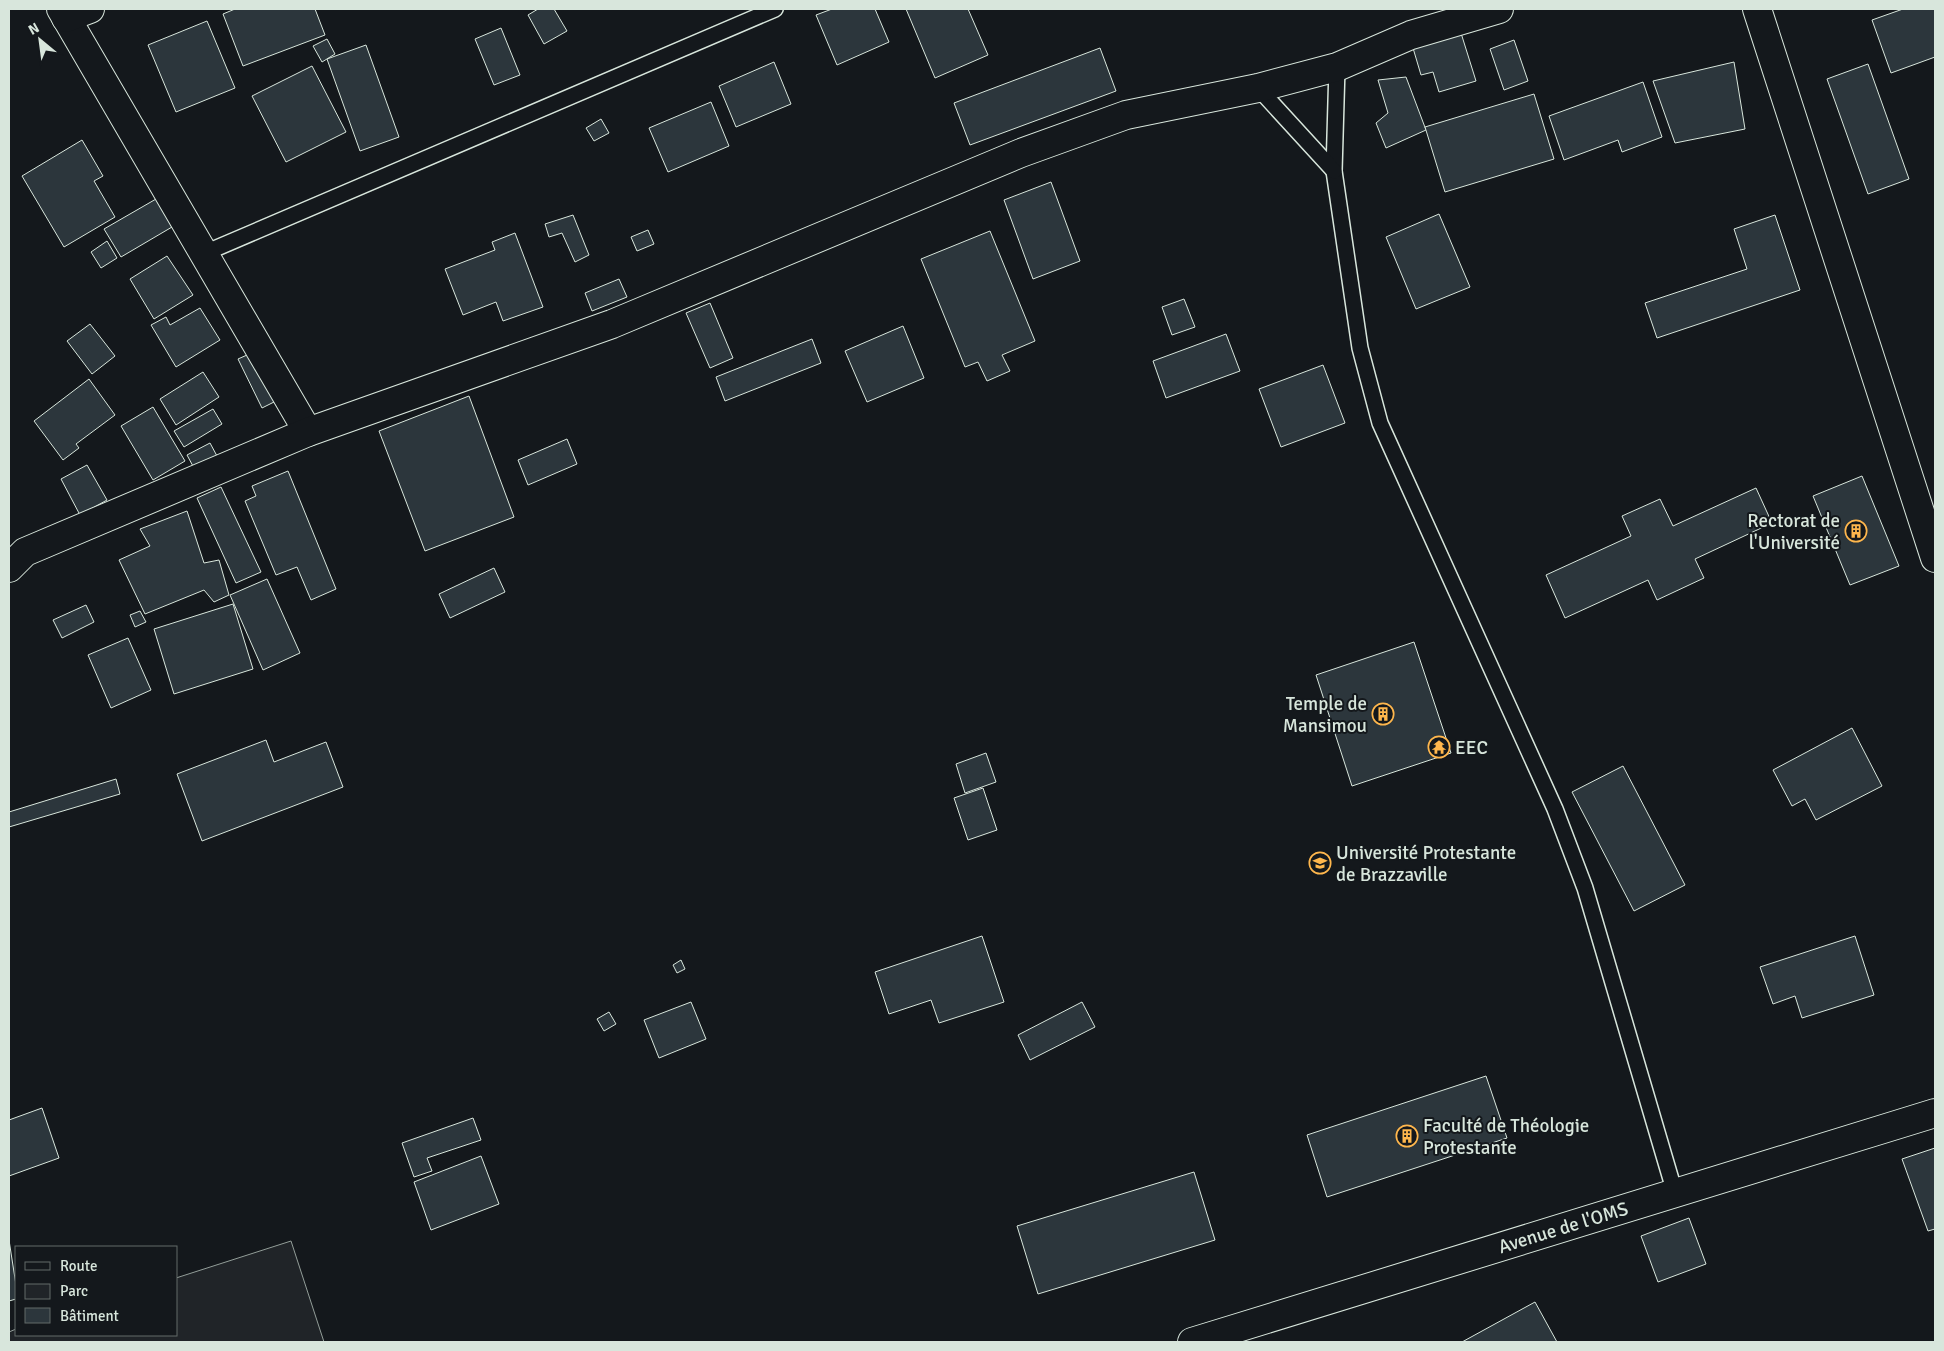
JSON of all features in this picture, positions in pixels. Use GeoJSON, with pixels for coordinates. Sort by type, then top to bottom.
{"type":"FeatureCollection","features":[{"type":"Feature","properties":{"kind":"street"},"geometry":{"type":"LineString","coordinates":[[9,568],[25,552],[308,432],[612,324],[1039,147],[1126,115],[1258,88],[1337,68],[1411,35],[1499,9]]}},
{"type":"Feature","properties":{"kind":"street"},"geometry":{"type":"LineString","coordinates":[[1757,9],[1935,558]]}},
{"type":"Feature","properties":{"kind":"street"},"geometry":{"type":"LineString","coordinates":[[72,12],[204,253],[308,432]]}},
{"type":"Feature","properties":{"kind":"street","name":"Avenue de l'OMS"},"geometry":{"type":"LineString","coordinates":[[1192,1342],[1242,1334],[1675,1193],[1935,1113]]}},
{"type":"Feature","properties":{"kind":"lane"},"geometry":{"type":"LineString","coordinates":[[204,253],[775,9]]}},
{"type":"Feature","properties":{"kind":"lane"},"geometry":{"type":"LineString","coordinates":[[1337,68],[1334,171],[1360,348],[1380,423],[1559,817],[1585,888],[1675,1193]]}},
{"type":"Feature","properties":{"kind":"lane"},"geometry":{"type":"LineString","coordinates":[[1258,88],[1334,171]]}},
{"type":"Feature","properties":{"kind":"green space"},"geometry":{"type":"Polygon","coordinates":[[[291,1241],[324,1342],[9,1342],[9,1332],[15,1329],[15,1336],[178,1336],[178,1277],[291,1241]]]}},
{"type":"Feature","properties":{"kind":"building"},"geometry":{"type":"Polygon","coordinates":[[[235,9],[315,9],[325,35],[243,66],[223,14],[235,9]]]}},
{"type":"Feature","properties":{"kind":"building"},"geometry":{"type":"Polygon","coordinates":[[[538,9],[554,9],[567,31],[544,44],[528,15],[538,9]]]}},
{"type":"Feature","properties":{"kind":"building"},"geometry":{"type":"Polygon","coordinates":[[[832,9],[875,9],[889,42],[837,65],[816,15],[832,9]]]}},
{"type":"Feature","properties":{"kind":"building"},"geometry":{"type":"Polygon","coordinates":[[[906,9],[968,9],[988,55],[935,78],[906,9]]]}},
{"type":"Feature","properties":{"kind":"building"},"geometry":{"type":"Polygon","coordinates":[[[1903,9],[1935,9],[1935,57],[1891,73],[1872,20],[1903,9]]]}},
{"type":"Feature","properties":{"kind":"building"},"geometry":{"type":"Polygon","coordinates":[[[207,21],[235,88],[176,112],[148,45],[207,21]]]}},
{"type":"Feature","properties":{"kind":"building"},"geometry":{"type":"Polygon","coordinates":[[[501,28],[520,75],[494,85],[475,39],[501,28]]]}},
{"type":"Feature","properties":{"kind":"building"},"geometry":{"type":"Polygon","coordinates":[[[1461,33],[1476,81],[1439,92],[1433,72],[1421,75],[1413,48],[1461,33]]]}},
{"type":"Feature","properties":{"kind":"building"},"geometry":{"type":"Polygon","coordinates":[[[327,39],[335,54],[322,62],[313,46],[327,39]]]}},
{"type":"Feature","properties":{"kind":"building"},"geometry":{"type":"Polygon","coordinates":[[[1514,40],[1528,81],[1504,90],[1490,49],[1514,40]]]}},
{"type":"Feature","properties":{"kind":"building"},"geometry":{"type":"Polygon","coordinates":[[[366,45],[399,137],[360,151],[327,59],[366,45]]]}},
{"type":"Feature","properties":{"kind":"building"},"geometry":{"type":"Polygon","coordinates":[[[1100,48],[1116,91],[970,145],[954,103],[1100,48]]]}},
{"type":"Feature","properties":{"kind":"building"},"geometry":{"type":"Polygon","coordinates":[[[774,62],[791,104],[736,127],[719,86],[774,62]]]}},
{"type":"Feature","properties":{"kind":"building"},"geometry":{"type":"Polygon","coordinates":[[[1734,62],[1745,129],[1675,143],[1653,81],[1734,62]]]}},
{"type":"Feature","properties":{"kind":"building"},"geometry":{"type":"Polygon","coordinates":[[[1868,64],[1909,179],[1868,194],[1827,79],[1868,64]]]}},
{"type":"Feature","properties":{"kind":"building"},"geometry":{"type":"Polygon","coordinates":[[[312,66],[346,132],[286,162],[252,96],[312,66]]]}},
{"type":"Feature","properties":{"kind":"building"},"geometry":{"type":"Polygon","coordinates":[[[1406,77],[1426,130],[1386,148],[1376,123],[1388,113],[1378,80],[1406,77]]]}},
{"type":"Feature","properties":{"kind":"building"},"geometry":{"type":"Polygon","coordinates":[[[1643,82],[1662,137],[1622,152],[1618,140],[1564,160],[1549,116],[1643,82]]]}},
{"type":"Feature","properties":{"kind":"building"},"geometry":{"type":"Polygon","coordinates":[[[1534,94],[1554,159],[1445,192],[1425,127],[1534,94]]]}},
{"type":"Feature","properties":{"kind":"building"},"geometry":{"type":"Polygon","coordinates":[[[711,102],[729,146],[668,172],[649,128],[711,102]]]}},
{"type":"Feature","properties":{"kind":"building"},"geometry":{"type":"Polygon","coordinates":[[[601,119],[609,133],[594,141],[586,128],[601,119]]]}},
{"type":"Feature","properties":{"kind":"building"},"geometry":{"type":"Polygon","coordinates":[[[82,140],[103,176],[94,181],[115,217],[64,247],[22,176],[82,140]]]}},
{"type":"Feature","properties":{"kind":"building"},"geometry":{"type":"Polygon","coordinates":[[[1051,182],[1080,261],[1033,279],[1004,200],[1051,182]]]}},
{"type":"Feature","properties":{"kind":"building"},"geometry":{"type":"Polygon","coordinates":[[[156,199],[172,227],[121,257],[104,229],[156,199]]]}},
{"type":"Feature","properties":{"kind":"building"},"geometry":{"type":"Polygon","coordinates":[[[1439,214],[1470,287],[1416,309],[1386,237],[1439,214]]]}},
{"type":"Feature","properties":{"kind":"building"},"geometry":{"type":"Polygon","coordinates":[[[573,215],[589,255],[575,262],[562,233],[549,237],[545,224],[573,215]]]}},
{"type":"Feature","properties":{"kind":"building"},"geometry":{"type":"Polygon","coordinates":[[[1775,215],[1800,290],[1657,338],[1645,303],[1747,269],[1734,229],[1775,215]]]}},
{"type":"Feature","properties":{"kind":"building"},"geometry":{"type":"Polygon","coordinates":[[[648,230],[654,244],[637,251],[631,237],[648,230]]]}},
{"type":"Feature","properties":{"kind":"building"},"geometry":{"type":"Polygon","coordinates":[[[990,231],[1035,341],[1002,355],[1010,371],[987,381],[978,362],[965,367],[921,259],[990,231]]]}},
{"type":"Feature","properties":{"kind":"building"},"geometry":{"type":"Polygon","coordinates":[[[515,233],[543,307],[503,321],[496,302],[463,315],[445,269],[495,250],[492,242],[515,233]]]}},
{"type":"Feature","properties":{"kind":"building"},"geometry":{"type":"Polygon","coordinates":[[[107,241],[117,258],[101,268],[91,252],[107,241]]]}},
{"type":"Feature","properties":{"kind":"building"},"geometry":{"type":"Polygon","coordinates":[[[167,256],[193,295],[154,319],[130,279],[167,256]]]}},
{"type":"Feature","properties":{"kind":"building"},"geometry":{"type":"Polygon","coordinates":[[[619,279],[627,297],[592,311],[585,293],[619,279]]]}},
{"type":"Feature","properties":{"kind":"building"},"geometry":{"type":"Polygon","coordinates":[[[1184,299],[1195,327],[1172,335],[1162,307],[1184,299]]]}},
{"type":"Feature","properties":{"kind":"building"},"geometry":{"type":"Polygon","coordinates":[[[710,303],[733,358],[710,368],[686,313],[710,303]]]}},
{"type":"Feature","properties":{"kind":"building"},"geometry":{"type":"Polygon","coordinates":[[[200,308],[220,340],[176,367],[151,325],[166,317],[170,325],[200,308]]]}},
{"type":"Feature","properties":{"kind":"building"},"geometry":{"type":"Polygon","coordinates":[[[90,324],[115,356],[92,374],[67,341],[90,324]]]}},
{"type":"Feature","properties":{"kind":"building"},"geometry":{"type":"Polygon","coordinates":[[[903,326],[924,378],[867,402],[845,351],[903,326]]]}},
{"type":"Feature","properties":{"kind":"building"},"geometry":{"type":"Polygon","coordinates":[[[1226,334],[1240,371],[1166,398],[1153,361],[1226,334]]]}},
{"type":"Feature","properties":{"kind":"building"},"geometry":{"type":"Polygon","coordinates":[[[812,339],[821,363],[725,401],[716,377],[812,339]]]}},
{"type":"Feature","properties":{"kind":"building"},"geometry":{"type":"Polygon","coordinates":[[[256,351],[280,399],[262,408],[238,359],[256,351]]]}},
{"type":"Feature","properties":{"kind":"building"},"geometry":{"type":"Polygon","coordinates":[[[1323,365],[1345,423],[1281,447],[1259,389],[1323,365]]]}},
{"type":"Feature","properties":{"kind":"building"},"geometry":{"type":"Polygon","coordinates":[[[203,372],[219,397],[176,425],[160,399],[203,372]]]}},
{"type":"Feature","properties":{"kind":"building"},"geometry":{"type":"Polygon","coordinates":[[[89,379],[115,415],[76,444],[79,448],[63,460],[34,421],[89,379]]]}},
{"type":"Feature","properties":{"kind":"building"},"geometry":{"type":"Polygon","coordinates":[[[469,396],[514,517],[425,551],[379,431],[469,396]]]}},
{"type":"Feature","properties":{"kind":"building"},"geometry":{"type":"Polygon","coordinates":[[[153,407],[185,461],[153,480],[121,426],[153,407]]]}},
{"type":"Feature","properties":{"kind":"building"},"geometry":{"type":"Polygon","coordinates":[[[213,409],[222,424],[184,447],[174,431],[213,409]]]}},
{"type":"Feature","properties":{"kind":"building"},"geometry":{"type":"Polygon","coordinates":[[[567,439],[577,464],[528,485],[518,460],[567,439]]]}},
{"type":"Feature","properties":{"kind":"building"},"geometry":{"type":"Polygon","coordinates":[[[210,443],[217,456],[194,468],[187,455],[210,443]]]}},
{"type":"Feature","properties":{"kind":"building"},"geometry":{"type":"Polygon","coordinates":[[[87,465],[107,500],[80,515],[61,479],[87,465]]]}},
{"type":"Feature","properties":{"kind":"building"},"geometry":{"type":"Polygon","coordinates":[[[288,471],[336,589],[311,600],[297,567],[276,575],[245,501],[256,496],[252,486],[288,471]]]}},
{"type":"Feature","properties":{"kind":"building","name":"Rectorat de l'Université"},"geometry":{"type":"Polygon","coordinates":[[[1862,476],[1899,566],[1850,585],[1813,496],[1862,476]]]}},
{"type":"Feature","properties":{"kind":"building"},"geometry":{"type":"Polygon","coordinates":[[[221,487],[261,572],[236,583],[197,498],[221,487]]]}},
{"type":"Feature","properties":{"kind":"building"},"geometry":{"type":"Polygon","coordinates":[[[1756,488],[1772,523],[1695,559],[1704,578],[1657,600],[1648,580],[1565,618],[1546,575],[1631,536],[1622,516],[1660,499],[1673,526],[1756,488]]]}},
{"type":"Feature","properties":{"kind":"building"},"geometry":{"type":"Polygon","coordinates":[[[187,511],[204,563],[219,560],[229,595],[214,602],[204,590],[145,614],[119,560],[150,546],[140,529],[187,511]]]}},
{"type":"Feature","properties":{"kind":"building"},"geometry":{"type":"Polygon","coordinates":[[[494,568],[505,592],[450,618],[439,594],[494,568]]]}},
{"type":"Feature","properties":{"kind":"building"},"geometry":{"type":"Polygon","coordinates":[[[267,579],[300,653],[263,670],[230,595],[267,579]]]}},
{"type":"Feature","properties":{"kind":"building"},"geometry":{"type":"Polygon","coordinates":[[[233,604],[253,669],[174,694],[154,629],[233,604]]]}},
{"type":"Feature","properties":{"kind":"building"},"geometry":{"type":"Polygon","coordinates":[[[86,605],[94,622],[62,638],[53,620],[86,605]]]}},
{"type":"Feature","properties":{"kind":"building"},"geometry":{"type":"Polygon","coordinates":[[[140,611],[146,622],[135,627],[130,615],[140,611]]]}},
{"type":"Feature","properties":{"kind":"building"},"geometry":{"type":"Polygon","coordinates":[[[128,638],[151,690],[111,708],[88,655],[128,638]]]}},
{"type":"Feature","properties":{"kind":"building","name":"Temple de Mansimou"},"geometry":{"type":"Polygon","coordinates":[[[1414,642],[1451,753],[1352,786],[1316,675],[1414,642]]]}},
{"type":"Feature","properties":{"kind":"building"},"geometry":{"type":"Polygon","coordinates":[[[1852,728],[1882,786],[1816,820],[1805,799],[1792,806],[1773,770],[1852,728]]]}},
{"type":"Feature","properties":{"kind":"building"},"geometry":{"type":"Polygon","coordinates":[[[266,740],[274,762],[326,742],[343,787],[202,841],[177,774],[266,740]]]}},
{"type":"Feature","properties":{"kind":"building"},"geometry":{"type":"Polygon","coordinates":[[[986,753],[996,782],[965,793],[956,764],[986,753]]]}},
{"type":"Feature","properties":{"kind":"building"},"geometry":{"type":"Polygon","coordinates":[[[1623,766],[1685,885],[1634,911],[1572,792],[1623,766]]]}},
{"type":"Feature","properties":{"kind":"building"},"geometry":{"type":"Polygon","coordinates":[[[116,779],[120,794],[9,827],[9,812],[116,779]]]}},
{"type":"Feature","properties":{"kind":"building"},"geometry":{"type":"Polygon","coordinates":[[[983,788],[997,830],[968,840],[954,798],[983,788]]]}},
{"type":"Feature","properties":{"kind":"building"},"geometry":{"type":"Polygon","coordinates":[[[982,936],[1004,1002],[939,1023],[931,1000],[889,1014],[875,972],[982,936]]]}},
{"type":"Feature","properties":{"kind":"building"},"geometry":{"type":"Polygon","coordinates":[[[1855,936],[1874,995],[1802,1018],[1795,996],[1773,1004],[1760,967],[1855,936]]]}},
{"type":"Feature","properties":{"kind":"building"},"geometry":{"type":"Polygon","coordinates":[[[681,960],[685,969],[677,973],[673,965],[681,960]]]}},
{"type":"Feature","properties":{"kind":"building"},"geometry":{"type":"Polygon","coordinates":[[[691,1002],[706,1039],[659,1058],[644,1020],[691,1002]]]}},
{"type":"Feature","properties":{"kind":"building"},"geometry":{"type":"Polygon","coordinates":[[[1082,1002],[1095,1027],[1030,1060],[1018,1035],[1082,1002]]]}},
{"type":"Feature","properties":{"kind":"building"},"geometry":{"type":"Polygon","coordinates":[[[609,1012],[616,1024],[604,1031],[597,1019],[609,1012]]]}},
{"type":"Feature","properties":{"kind":"building","name":"Faculté de Théologie Protestante"},"geometry":{"type":"Polygon","coordinates":[[[1486,1076],[1507,1138],[1327,1197],[1307,1135],[1486,1076]]]}},
{"type":"Feature","properties":{"kind":"building"},"geometry":{"type":"Polygon","coordinates":[[[42,1108],[59,1158],[9,1176],[9,1120],[42,1108]]]}},
{"type":"Feature","properties":{"kind":"building"},"geometry":{"type":"Polygon","coordinates":[[[473,1118],[481,1140],[427,1158],[432,1171],[414,1177],[402,1143],[473,1118]]]}},
{"type":"Feature","properties":{"kind":"building"},"geometry":{"type":"Polygon","coordinates":[[[1935,1148],[1935,1229],[1928,1231],[1902,1159],[1935,1148]]]}},
{"type":"Feature","properties":{"kind":"building"},"geometry":{"type":"Polygon","coordinates":[[[481,1156],[499,1204],[431,1230],[414,1182],[481,1156]]]}},
{"type":"Feature","properties":{"kind":"building"},"geometry":{"type":"Polygon","coordinates":[[[1194,1172],[1215,1240],[1038,1294],[1017,1226],[1194,1172]]]}},
{"type":"Feature","properties":{"kind":"building"},"geometry":{"type":"Polygon","coordinates":[[[1689,1218],[1706,1264],[1658,1282],[1641,1236],[1689,1218]]]}},
{"type":"Feature","properties":{"kind":"building"},"geometry":{"type":"Polygon","coordinates":[[[9,1240],[15,1279],[15,1299],[9,1301],[9,1240]]]}},
{"type":"Feature","properties":{"kind":"building"},"geometry":{"type":"Polygon","coordinates":[[[1535,1302],[1557,1342],[1462,1342],[1535,1302]]]}},
{"type":"Feature","properties":{"kind":"place","name":"Rectorat de l'Université"},"geometry":{"type":"Point","coordinates":[1856,531]}},
{"type":"Feature","properties":{"kind":"place","name":"Temple de Mansimou"},"geometry":{"type":"Point","coordinates":[1383,714]}},
{"type":"Feature","properties":{"kind":"place","name":"EEC"},"geometry":{"type":"Point","coordinates":[1439,747]}},
{"type":"Feature","properties":{"kind":"place","name":"Université Protestante de Brazzaville"},"geometry":{"type":"Point","coordinates":[1320,863]}},
{"type":"Feature","properties":{"kind":"place","name":"Faculté de Théologie Protestante"},"geometry":{"type":"Point","coordinates":[1407,1136]}}]}
